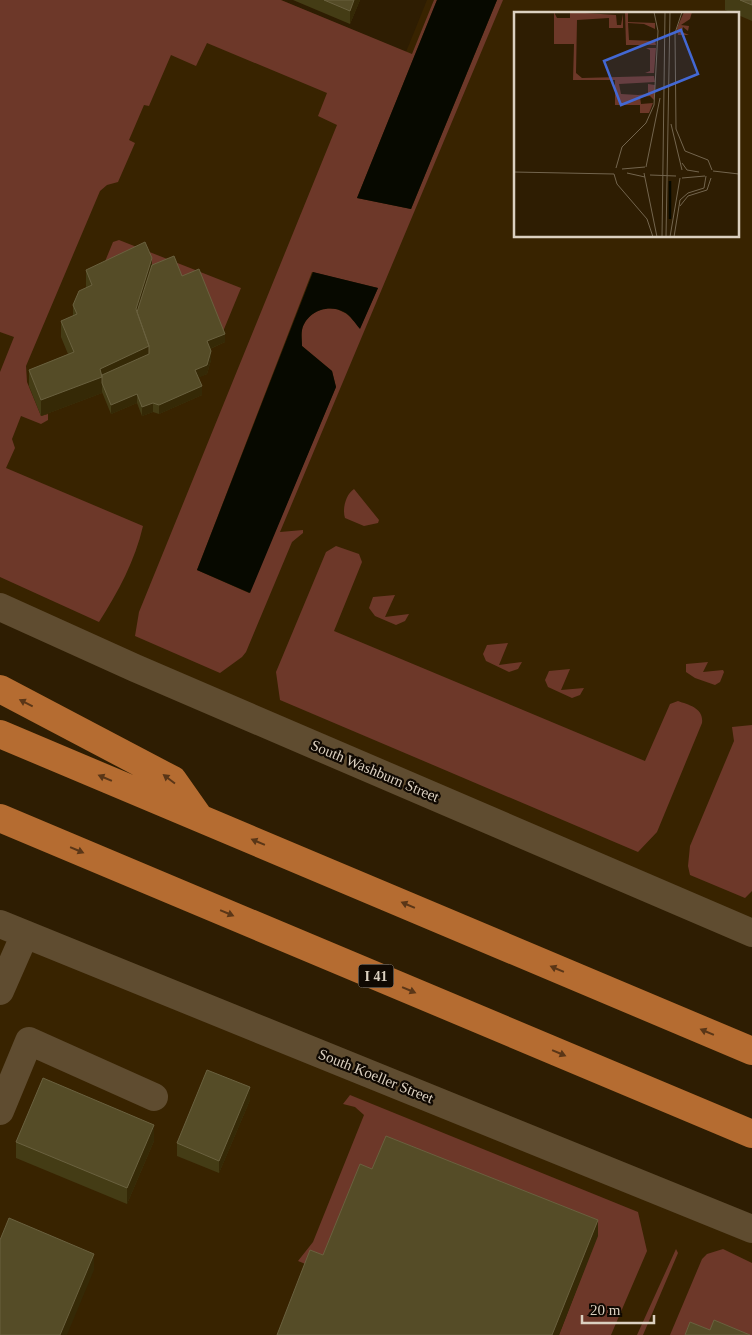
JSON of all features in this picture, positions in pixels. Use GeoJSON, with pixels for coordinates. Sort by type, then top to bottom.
{"type":"FeatureCollection","features":[{"type":"Feature","properties":{"kind":"highway"},"geometry":{"type":"LineString","coordinates":[[0,689],[173,780],[199,817]]}},
{"type":"Feature","properties":{"kind":"highway"},"geometry":{"type":"LineString","coordinates":[[0,734],[752,1051]]}},
{"type":"Feature","properties":{"kind":"highway","name":"I 41"},"geometry":{"type":"LineString","coordinates":[[0,818],[752,1134]]}},
{"type":"Feature","properties":{"kind":"highway"},"geometry":{"type":"LineString","coordinates":[[0,826],[40,835]]}},
{"type":"Feature","properties":{"kind":"street","name":"South Washburn Street"},"geometry":{"type":"LineString","coordinates":[[0,607],[143,672],[752,933]]}},
{"type":"Feature","properties":{"kind":"street","name":"South Koeller Street"},"geometry":{"type":"LineString","coordinates":[[0,924],[752,1229]]}},
{"type":"Feature","properties":{"kind":"street"},"geometry":{"type":"LineString","coordinates":[[0,991],[25,934]]}},
{"type":"Feature","properties":{"kind":"street"},"geometry":{"type":"LineString","coordinates":[[0,1111],[29,1041],[154,1097]]}},
{"type":"Feature","properties":{"kind":"shaded area"},"geometry":{"type":"Polygon","coordinates":[[[0,0],[281,0],[406,52],[427,0],[752,0],[752,933],[0,607],[0,0]]]}},
{"type":"Feature","properties":{"kind":"shaded area"},"geometry":{"type":"Polygon","coordinates":[[[0,0],[281,0],[412,54],[434,0],[437,0],[357,198],[411,209],[497,0],[503,0],[280,532],[303,530],[303,533],[292,542],[246,652],[220,673],[135,636],[139,612],[337,125],[318,116],[327,93],[207,43],[196,66],[171,55],[149,106],[144,105],[129,140],[135,143],[118,182],[107,185],[100,191],[26,366],[27,382],[41,416],[48,414],[48,420],[41,424],[21,416],[12,439],[15,448],[6,468],[143,526],[140,539],[125,576],[99,622],[0,577],[0,372],[14,337],[0,332],[0,0]],[[312,272],[197,570],[249,593],[336,387],[332,371],[302,346],[304,324],[308,318],[318,311],[331,308],[346,313],[360,328],[378,288],[312,272]]]}},
{"type":"Feature","properties":{"kind":"shaded area"},"geometry":{"type":"Polygon","coordinates":[[[437,0],[497,0],[411,209],[357,198],[437,0]]]}},
{"type":"Feature","properties":{"kind":"shaded area"},"geometry":{"type":"Polygon","coordinates":[[[119,240],[241,288],[222,334],[97,281],[113,242],[119,240]]]}},
{"type":"Feature","properties":{"kind":"shaded area"},"geometry":{"type":"Polygon","coordinates":[[[313,272],[378,288],[360,329],[346,313],[331,308],[318,311],[308,318],[304,324],[302,346],[332,371],[336,387],[250,593],[197,570],[313,272]]]}},
{"type":"Feature","properties":{"kind":"shaded area"},"geometry":{"type":"Polygon","coordinates":[[[354,489],[379,520],[378,523],[364,526],[345,518],[345,502],[354,489]]]}},
{"type":"Feature","properties":{"kind":"shaded area"},"geometry":{"type":"Polygon","coordinates":[[[336,546],[359,554],[362,562],[334,631],[645,761],[670,704],[678,701],[695,708],[701,714],[702,723],[657,832],[638,852],[280,700],[276,672],[326,552],[336,546]]]}},
{"type":"Feature","properties":{"kind":"shaded area"},"geometry":{"type":"Polygon","coordinates":[[[395,595],[385,617],[409,614],[405,621],[396,625],[375,616],[369,608],[373,597],[395,595]]]}},
{"type":"Feature","properties":{"kind":"shaded area"},"geometry":{"type":"Polygon","coordinates":[[[508,643],[499,665],[522,662],[518,669],[509,672],[486,661],[483,654],[487,645],[508,643]]]}},
{"type":"Feature","properties":{"kind":"shaded area"},"geometry":{"type":"Polygon","coordinates":[[[708,662],[703,672],[723,670],[724,672],[720,682],[715,685],[695,678],[686,672],[686,664],[708,662]]]}},
{"type":"Feature","properties":{"kind":"shaded area"},"geometry":{"type":"Polygon","coordinates":[[[570,669],[561,690],[584,688],[580,695],[572,698],[548,687],[545,680],[549,671],[570,669]]]}},
{"type":"Feature","properties":{"kind":"shaded area"},"geometry":{"type":"Polygon","coordinates":[[[752,725],[752,891],[745,898],[690,875],[688,866],[690,846],[734,741],[732,727],[752,725]]]}},
{"type":"Feature","properties":{"kind":"shaded area"},"geometry":{"type":"Polygon","coordinates":[[[0,924],[752,1229],[752,1335],[0,1335],[0,924]]]}},
{"type":"Feature","properties":{"kind":"shaded area"},"geometry":{"type":"Polygon","coordinates":[[[350,1095],[638,1212],[647,1251],[611,1335],[559,1335],[597,1236],[323,1271],[298,1261],[313,1242],[364,1115],[355,1107],[343,1104],[350,1095]]]}},
{"type":"Feature","properties":{"kind":"shaded area"},"geometry":{"type":"Polygon","coordinates":[[[676,1249],[678,1253],[643,1335],[637,1335],[676,1249]]]}},
{"type":"Feature","properties":{"kind":"shaded area"},"geometry":{"type":"Polygon","coordinates":[[[723,1249],[752,1263],[752,1335],[670,1335],[702,1259],[707,1254],[723,1249]]]}},
{"type":"Feature","properties":{"kind":"building"},"geometry":{"type":"Polygon","coordinates":[[[324,0],[354,0],[350,11],[324,0]]]}},
{"type":"Feature","properties":{"kind":"building"},"geometry":{"type":"Polygon","coordinates":[[[740,0],[752,0],[752,5],[740,0]]]}},
{"type":"Feature","properties":{"kind":"building"},"geometry":{"type":"Polygon","coordinates":[[[145,242],[152,258],[136,309],[149,346],[100,369],[102,377],[41,400],[29,370],[74,352],[61,321],[77,314],[73,305],[79,291],[92,285],[86,270],[145,242]]]}},
{"type":"Feature","properties":{"kind":"building"},"geometry":{"type":"Polygon","coordinates":[[[174,256],[182,276],[199,269],[225,334],[207,341],[211,351],[207,365],[195,370],[202,386],[159,405],[153,403],[142,407],[137,394],[111,405],[102,383],[102,375],[149,354],[149,346],[137,312],[152,265],[174,256]]]}},
{"type":"Feature","properties":{"kind":"building"},"geometry":{"type":"Polygon","coordinates":[[[207,1070],[250,1087],[219,1161],[177,1143],[207,1070]]]}},
{"type":"Feature","properties":{"kind":"building"},"geometry":{"type":"Polygon","coordinates":[[[43,1078],[154,1125],[127,1188],[16,1142],[43,1078]]]}},
{"type":"Feature","properties":{"kind":"building"},"geometry":{"type":"Polygon","coordinates":[[[386,1136],[598,1220],[552,1335],[277,1335],[310,1250],[323,1255],[360,1164],[372,1169],[386,1136]]]}},
{"type":"Feature","properties":{"kind":"building"},"geometry":{"type":"Polygon","coordinates":[[[9,1218],[94,1254],[60,1335],[0,1335],[0,1240],[9,1218]]]}},
{"type":"Feature","properties":{"kind":"building"},"geometry":{"type":"Polygon","coordinates":[[[714,1320],[750,1335],[685,1335],[690,1322],[710,1330],[714,1320]]]}}]}
